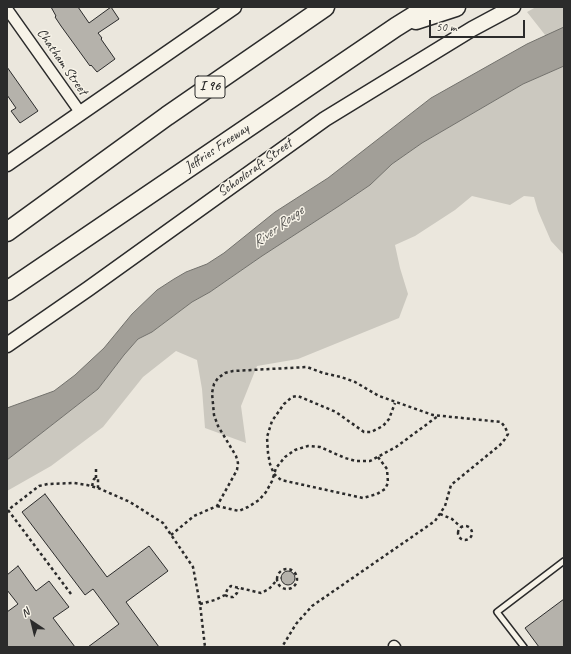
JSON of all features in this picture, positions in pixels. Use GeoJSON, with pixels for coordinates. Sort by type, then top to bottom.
{"type":"FeatureCollection","features":[{"type":"Feature","properties":{"kind":"highway","name":"I 96"},"geometry":{"type":"LineString","coordinates":[[7,232],[167,116],[325,7]]}},
{"type":"Feature","properties":{"kind":"highway","name":"Jeffries Freeway"},"geometry":{"type":"LineString","coordinates":[[7,291],[396,27],[428,7]]}},
{"type":"Feature","properties":{"kind":"highway"},"geometry":{"type":"LineString","coordinates":[[396,27],[456,7]]}},
{"type":"Feature","properties":{"kind":"main road"},"geometry":{"type":"LineString","coordinates":[[7,164],[232,7]]}},
{"type":"Feature","properties":{"kind":"main road","name":"Schoolcraft Street"},"geometry":{"type":"LineString","coordinates":[[7,345],[88,289],[324,119],[513,7]]}},
{"type":"Feature","properties":{"kind":"street","name":"Chatham Street"},"geometry":{"type":"LineString","coordinates":[[7,9],[80,112]]}},
{"type":"Feature","properties":{"kind":"lane"},"geometry":{"type":"LineString","coordinates":[[524,647],[497,612],[564,561]]}},
{"type":"Feature","properties":{"kind":"path"},"geometry":{"type":"LineString","coordinates":[[171,535],[194,516],[217,506],[232,482],[237,470],[238,463],[236,456],[218,426],[214,415],[212,393],[214,384],[218,378],[225,373],[233,371],[307,367],[355,382],[379,396],[396,403],[438,416],[501,422],[505,426],[508,434],[505,439],[500,445],[452,485],[445,506],[435,521],[312,606],[296,624],[282,647]]}},
{"type":"Feature","properties":{"kind":"path"},"geometry":{"type":"LineString","coordinates":[[378,458],[387,469],[388,484],[385,489],[377,494],[363,498],[281,480],[274,474],[270,464],[267,437],[272,421],[284,404],[292,397],[298,396],[336,412],[364,432],[372,432],[383,426],[389,419],[396,403]]}},
{"type":"Feature","properties":{"kind":"path"},"geometry":{"type":"LineString","coordinates":[[217,506],[239,511],[259,500],[266,492],[272,481],[276,468],[285,457],[295,450],[308,446],[320,447],[345,458],[356,461],[370,461],[396,447],[438,416]]}},
{"type":"Feature","properties":{"kind":"path"},"geometry":{"type":"LineString","coordinates":[[96,467],[98,488]]}},
{"type":"Feature","properties":{"kind":"path"},"geometry":{"type":"LineString","coordinates":[[92,486],[94,479],[96,478]]}},
{"type":"Feature","properties":{"kind":"path"},"geometry":{"type":"LineString","coordinates":[[71,594],[8,510],[39,486],[48,484],[74,483],[92,486],[130,502],[163,523],[193,567],[200,604],[205,647]]}},
{"type":"Feature","properties":{"kind":"path"},"geometry":{"type":"LineString","coordinates":[[440,514],[452,520],[461,527],[467,527],[470,529],[472,533],[468,539],[464,540],[459,536],[458,532],[461,527]]}},
{"type":"Feature","properties":{"kind":"path"},"geometry":{"type":"LineString","coordinates":[[200,604],[215,600],[225,595],[228,588],[232,586],[261,593],[269,589],[277,580],[279,573],[284,569],[291,570],[296,574],[296,581],[293,586],[287,588],[281,586],[277,580]]}},
{"type":"Feature","properties":{"kind":"path"},"geometry":{"type":"LineString","coordinates":[[225,595],[233,597],[237,593],[238,588]]}},
{"type":"Feature","properties":{"kind":"shaded area"},"geometry":{"type":"Polygon","coordinates":[[[536,7],[564,7],[564,59],[527,12],[536,7]]]}},
{"type":"Feature","properties":{"kind":"shaded area"},"geometry":{"type":"Polygon","coordinates":[[[564,66],[564,255],[551,241],[538,211],[534,197],[524,196],[510,205],[472,196],[455,210],[415,236],[395,245],[408,294],[399,318],[298,359],[257,366],[241,406],[246,443],[205,428],[202,389],[197,360],[176,351],[143,377],[103,427],[51,466],[7,491],[7,460],[98,389],[138,339],[152,332],[192,302],[210,292],[370,185],[392,164],[422,143],[523,84],[564,66]]]}},
{"type":"Feature","properties":{"kind":"water","name":"River Rouge"},"geometry":{"type":"Polygon","coordinates":[[[564,27],[564,66],[523,84],[422,143],[392,164],[370,185],[210,292],[192,302],[152,332],[138,339],[98,389],[7,460],[7,408],[54,391],[75,375],[104,348],[132,314],[157,290],[186,272],[207,264],[224,253],[275,212],[328,178],[431,98],[527,44],[564,27]]]}},
{"type":"Feature","properties":{"kind":"building"},"geometry":{"type":"Polygon","coordinates":[[[51,7],[78,7],[89,23],[111,7],[119,19],[98,33],[115,59],[97,72],[91,65],[90,66],[61,26],[51,7]]]}},
{"type":"Feature","properties":{"kind":"building"},"geometry":{"type":"Polygon","coordinates":[[[7,67],[38,111],[20,123],[11,111],[16,108],[7,95],[7,67]]]}},
{"type":"Feature","properties":{"kind":"building"},"geometry":{"type":"Polygon","coordinates":[[[45,494],[107,577],[149,546],[168,571],[126,602],[159,647],[88,647],[119,624],[93,589],[85,595],[22,512],[45,494]]]}},
{"type":"Feature","properties":{"kind":"building"},"geometry":{"type":"Polygon","coordinates":[[[18,566],[36,591],[49,581],[69,607],[53,618],[75,647],[7,647],[7,612],[18,604],[7,590],[7,575],[18,566]]]}},
{"type":"Feature","properties":{"kind":"building"},"geometry":{"type":"Polygon","coordinates":[[[285,571],[291,571],[295,575],[295,581],[291,585],[285,585],[281,581],[281,575],[285,571]]]}},
{"type":"Feature","properties":{"kind":"building"},"geometry":{"type":"Polygon","coordinates":[[[564,599],[564,647],[539,647],[525,628],[564,599]]]}}]}
